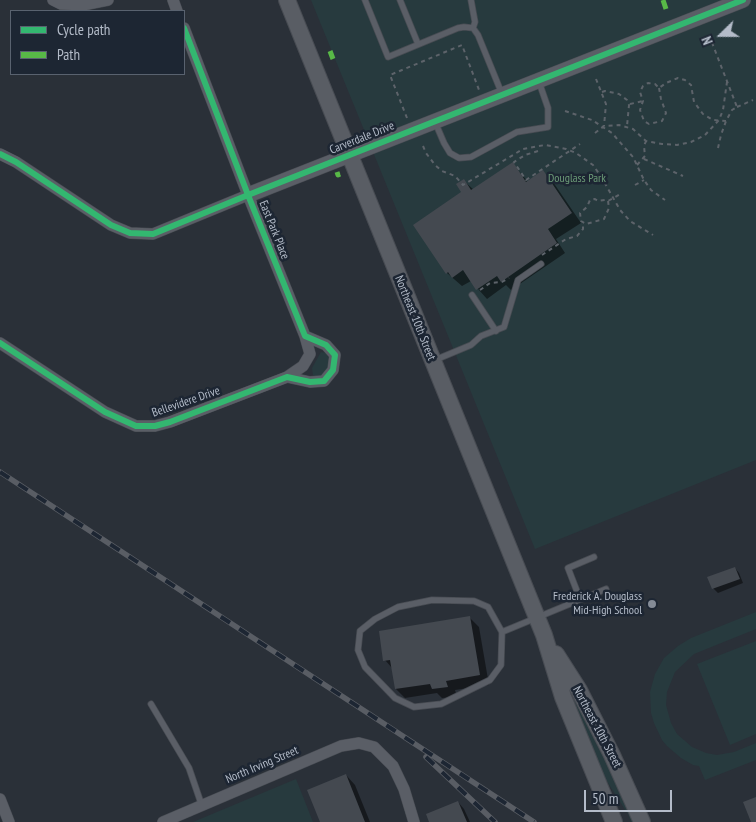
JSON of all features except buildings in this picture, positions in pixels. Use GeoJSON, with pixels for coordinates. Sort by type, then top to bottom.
{"type":"FeatureCollection","features":[{"type":"Feature","properties":{"kind":"main road","name":"Northeast 10th Street"},"geometry":{"type":"LineString","coordinates":[[287,0],[537,617],[563,697],[614,822]]}},
{"type":"Feature","properties":{"kind":"main road","name":"Northeast 10th Street"},"geometry":{"type":"LineString","coordinates":[[544,635],[579,690],[623,778],[642,822]]}},
{"type":"Feature","properties":{"kind":"street"},"geometry":{"type":"LineString","coordinates":[[53,0],[61,4],[83,5],[108,0]]}},
{"type":"Feature","properties":{"kind":"street","name":"Carverdale Drive"},"geometry":{"type":"LineString","coordinates":[[0,154],[16,162],[111,225],[130,233],[153,234],[743,0]]}},
{"type":"Feature","properties":{"kind":"street","name":"East Park Place"},"geometry":{"type":"LineString","coordinates":[[185,31],[305,336],[310,354],[303,366],[287,377]]}},
{"type":"Feature","properties":{"kind":"street"},"geometry":{"type":"LineString","coordinates":[[287,377],[310,382],[324,381],[333,370],[335,355],[326,346],[305,336]]}},
{"type":"Feature","properties":{"kind":"street","name":"Bellevidere Drive"},"geometry":{"type":"LineString","coordinates":[[0,343],[105,412],[136,426],[155,426],[170,422],[287,377]]}},
{"type":"Feature","properties":{"kind":"street","name":"North Irving Street"},"geometry":{"type":"LineString","coordinates":[[163,822],[341,746],[359,743],[374,746],[393,766],[404,789],[414,822]]}},
{"type":"Feature","properties":{"kind":"street"},"geometry":{"type":"LineString","coordinates":[[0,798],[9,822]]}},
{"type":"Feature","properties":{"kind":"lane"},"geometry":{"type":"LineString","coordinates":[[365,0],[388,57],[458,28],[464,26],[473,28],[478,34],[502,94]]}},
{"type":"Feature","properties":{"kind":"lane"},"geometry":{"type":"LineString","coordinates":[[400,0],[418,44]]}},
{"type":"Feature","properties":{"kind":"lane"},"geometry":{"type":"LineString","coordinates":[[471,0],[475,22],[473,28]]}},
{"type":"Feature","properties":{"kind":"lane"},"geometry":{"type":"LineString","coordinates":[[435,121],[446,149],[459,158],[476,155],[501,139],[517,132],[548,127],[548,108],[538,80]]}},
{"type":"Feature","properties":{"kind":"lane"},"geometry":{"type":"LineString","coordinates":[[433,361],[471,344],[481,336],[504,327],[518,280],[541,264]]}},
{"type":"Feature","properties":{"kind":"lane"},"geometry":{"type":"LineString","coordinates":[[472,295],[496,331]]}},
{"type":"Feature","properties":{"kind":"lane"},"geometry":{"type":"LineString","coordinates":[[580,599],[568,568],[594,557]]}},
{"type":"Feature","properties":{"kind":"lane"},"geometry":{"type":"LineString","coordinates":[[502,632],[606,588]]}},
{"type":"Feature","properties":{"kind":"lane"},"geometry":{"type":"LineString","coordinates":[[432,600],[474,601],[488,607],[502,632],[501,665],[490,680],[441,704],[414,707],[394,698],[364,668],[358,650],[360,631],[375,619],[398,607],[432,600]]}},
{"type":"Feature","properties":{"kind":"lane"},"geometry":{"type":"LineString","coordinates":[[150,704],[190,768],[202,806]]}},
{"type":"Feature","properties":{"kind":"path"},"geometry":{"type":"LineString","coordinates":[[709,35],[737,107]]}},
{"type":"Feature","properties":{"kind":"path"},"geometry":{"type":"LineString","coordinates":[[407,118],[390,74],[462,45],[480,90]]}},
{"type":"Feature","properties":{"kind":"path"},"geometry":{"type":"LineString","coordinates":[[659,88],[678,78],[685,80],[691,85],[694,102],[703,114],[708,118],[726,121]]}},
{"type":"Feature","properties":{"kind":"path"},"geometry":{"type":"LineString","coordinates":[[596,79],[606,104],[604,126]]}},
{"type":"Feature","properties":{"kind":"path"},"geometry":{"type":"LineString","coordinates":[[595,133],[604,126],[627,126],[640,134],[646,141],[677,145],[691,142],[705,135],[719,120],[723,110],[727,82]]}},
{"type":"Feature","properties":{"kind":"path"},"geometry":{"type":"LineString","coordinates":[[648,83],[655,84],[659,88],[666,113],[662,121],[649,124],[644,121],[640,110],[643,101],[640,92],[643,86],[648,83]]}},
{"type":"Feature","properties":{"kind":"path"},"geometry":{"type":"LineString","coordinates":[[602,92],[605,91],[624,97],[630,104],[627,126]]}},
{"type":"Feature","properties":{"kind":"path"},"geometry":{"type":"LineString","coordinates":[[718,148],[726,121],[732,110],[753,100]]}},
{"type":"Feature","properties":{"kind":"path"},"geometry":{"type":"LineString","coordinates":[[630,104],[643,101]]}},
{"type":"Feature","properties":{"kind":"path"},"geometry":{"type":"LineString","coordinates":[[565,111],[604,126],[627,149],[651,190],[665,200]]}},
{"type":"Feature","properties":{"kind":"path"},"geometry":{"type":"LineString","coordinates":[[637,164],[644,159],[646,141]]}},
{"type":"Feature","properties":{"kind":"path"},"geometry":{"type":"LineString","coordinates":[[538,152],[525,155],[514,162],[526,180],[580,144]]}},
{"type":"Feature","properties":{"kind":"path"},"geometry":{"type":"LineString","coordinates":[[423,146],[435,165],[442,171],[456,176],[463,185],[523,149],[545,145],[570,150],[586,160],[598,171],[612,199],[630,221],[653,235]]}},
{"type":"Feature","properties":{"kind":"path"},"geometry":{"type":"LineString","coordinates":[[644,159],[683,176]]}},
{"type":"Feature","properties":{"kind":"path"},"geometry":{"type":"LineString","coordinates":[[635,185],[644,180]]}},
{"type":"Feature","properties":{"kind":"path"},"geometry":{"type":"LineString","coordinates":[[608,201],[609,208],[604,219],[586,224],[581,221],[580,213],[587,207],[590,200],[608,201],[622,193]]}},
{"type":"Feature","properties":{"kind":"green space","name":"Douglass Park"},"geometry":{"type":"Polygon","coordinates":[[[311,0],[756,0],[756,460],[535,549],[311,0]]]}},
{"type":"Feature","properties":{"kind":"green space"},"geometry":{"type":"Polygon","coordinates":[[[321,352],[326,353],[329,358],[329,364],[326,371],[317,377],[313,375],[312,368],[321,352]]]}},
{"type":"Feature","properties":{"kind":"green space"},"geometry":{"type":"Polygon","coordinates":[[[756,612],[756,629],[694,654],[675,672],[667,692],[666,705],[671,723],[677,734],[692,747],[717,755],[734,752],[756,743],[756,760],[705,780],[699,766],[693,765],[681,758],[662,740],[651,713],[650,692],[655,674],[664,658],[691,638],[756,612]]]}},
{"type":"Feature","properties":{"kind":"green space"},"geometry":{"type":"Polygon","coordinates":[[[756,641],[756,734],[730,745],[697,664],[756,641]]]}},
{"type":"Feature","properties":{"kind":"green space"},"geometry":{"type":"Polygon","coordinates":[[[576,697],[635,822],[631,822],[628,814],[606,780],[571,700],[576,697]]]}},
{"type":"Feature","properties":{"kind":"green space"},"geometry":{"type":"Polygon","coordinates":[[[296,779],[313,822],[193,822],[296,779]]]}},
{"type":"Feature","properties":{"kind":"railway"},"geometry":{"type":"LineString","coordinates":[[0,472],[534,822]]}},
{"type":"Feature","properties":{"kind":"railway"},"geometry":{"type":"LineString","coordinates":[[426,757],[495,822]]}},
{"type":"Feature","properties":{"kind":"marked path"},"geometry":{"type":"LineString","coordinates":[[663,0],[666,9]]}},
{"type":"Feature","properties":{"kind":"marked path"},"geometry":{"type":"LineString","coordinates":[[330,51],[333,59]]}},
{"type":"Feature","properties":{"kind":"marked path"},"geometry":{"type":"LineString","coordinates":[[337,172],[338,175],[340,174]]}},
{"type":"Feature","properties":{"kind":"cycle path"},"geometry":{"type":"LineString","coordinates":[[0,154],[16,162],[111,225],[130,233],[153,234],[743,0]]}},
{"type":"Feature","properties":{"kind":"cycle path"},"geometry":{"type":"LineString","coordinates":[[0,343],[105,412],[136,426],[155,426],[170,422],[287,377],[310,382],[324,381],[333,370],[335,355],[326,345],[305,336],[185,31]]}},
{"type":"Feature","properties":{"kind":"place","name":"Frederick A. Douglass Mid-High School"},"geometry":{"type":"Point","coordinates":[652,604]}}]}
